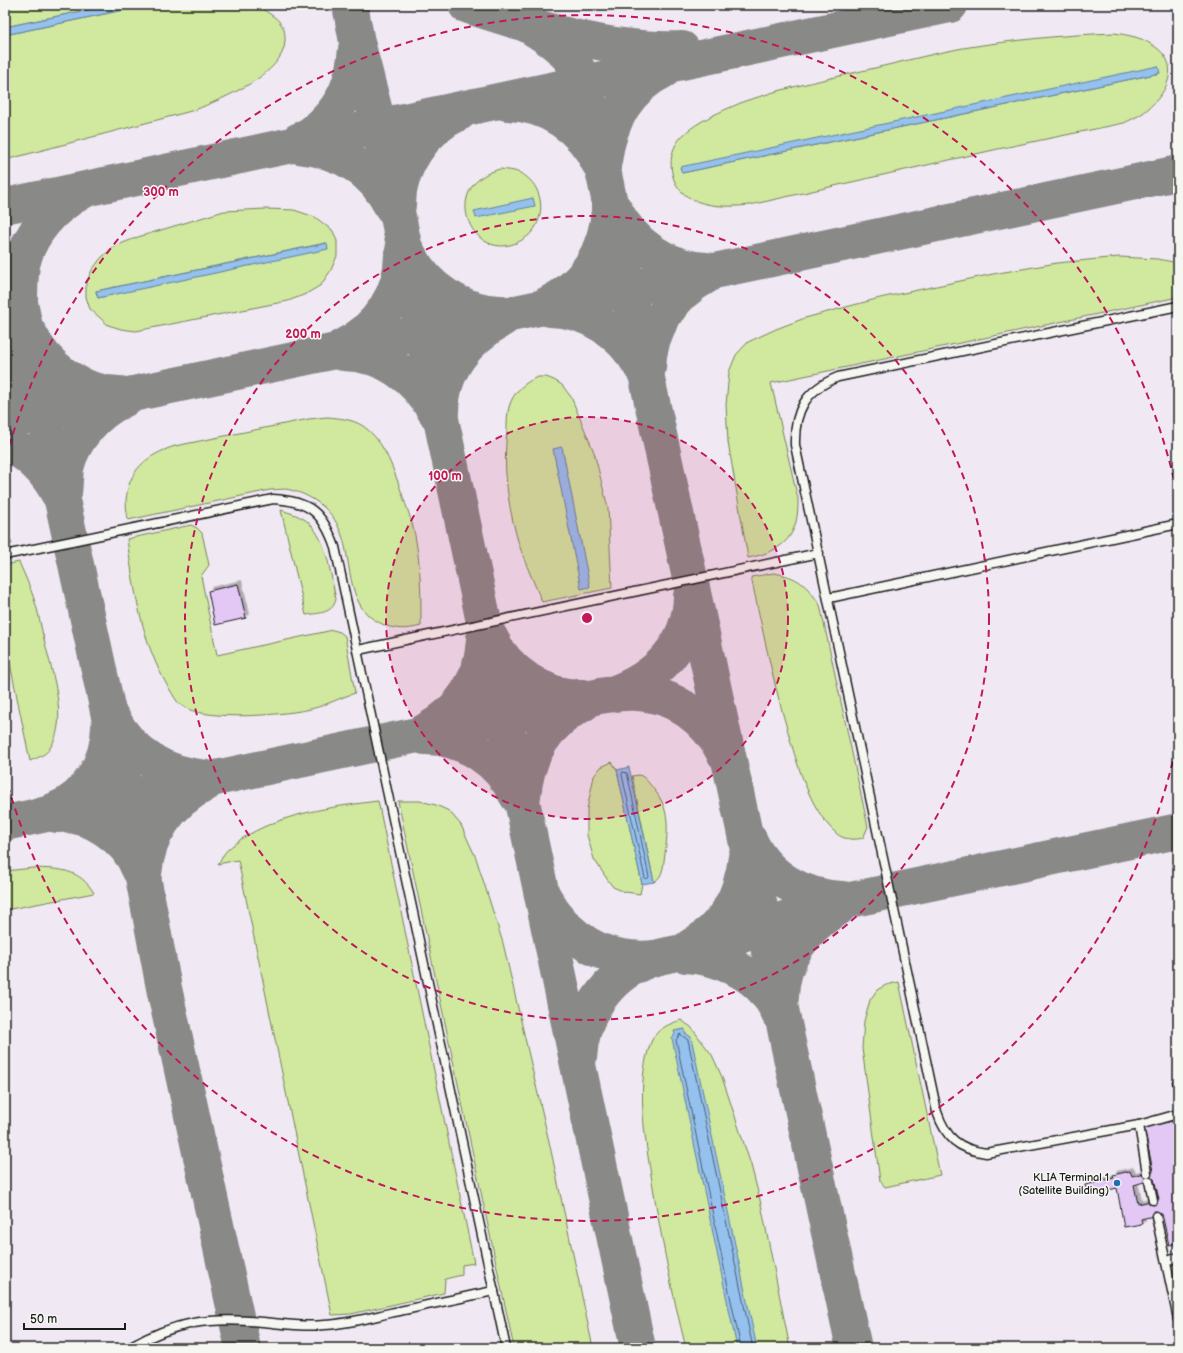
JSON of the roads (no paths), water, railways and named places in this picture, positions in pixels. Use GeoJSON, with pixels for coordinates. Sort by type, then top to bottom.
{"type":"FeatureCollection","features":[{"type":"Feature","properties":{"kind":"lane"},"geometry":{"type":"LineString","coordinates":[[1178,306],[844,376],[819,386],[810,395],[802,406],[796,420],[795,431],[795,445],[937,1112],[946,1133],[963,1147],[986,1154],[1138,1125],[1178,1114]]}},
{"type":"Feature","properties":{"kind":"lane"},"geometry":{"type":"LineString","coordinates":[[5,555],[263,500],[273,499],[295,502],[316,513],[324,522],[336,547],[391,814],[506,1348]]}},
{"type":"Feature","properties":{"kind":"lane"},"geometry":{"type":"LineString","coordinates":[[828,598],[1178,524]]}},
{"type":"Feature","properties":{"kind":"lane"},"geometry":{"type":"LineString","coordinates":[[358,650],[819,553]]}},
{"type":"Feature","properties":{"kind":"lane"},"geometry":{"type":"LineString","coordinates":[[1138,1125],[1153,1200]]}},
{"type":"Feature","properties":{"kind":"lane"},"geometry":{"type":"LineString","coordinates":[[1156,1216],[1178,1319]]}},
{"type":"Feature","properties":{"kind":"lane"},"geometry":{"type":"LineString","coordinates":[[1166,1262],[1178,1257]]}},
{"type":"Feature","properties":{"kind":"lane"},"geometry":{"type":"LineString","coordinates":[[129,1348],[160,1332],[196,1322],[227,1320],[301,1326],[325,1325],[352,1321],[494,1291]]}},
{"type":"Feature","properties":{"kind":"water"},"geometry":{"type":"Polygon","coordinates":[[[111,5],[147,5],[5,35],[5,27],[111,5]]]}},
{"type":"Feature","properties":{"kind":"water"},"geometry":{"type":"Polygon","coordinates":[[[1158,66],[1160,73],[682,173],[680,167],[1158,66]]]}},
{"type":"Feature","properties":{"kind":"water"},"geometry":{"type":"Polygon","coordinates":[[[533,198],[535,206],[476,218],[474,211],[533,198]]]}},
{"type":"Feature","properties":{"kind":"water"},"geometry":{"type":"Polygon","coordinates":[[[327,243],[328,249],[98,298],[96,291],[327,243]]]}},
{"type":"Feature","properties":{"kind":"water"},"geometry":{"type":"Polygon","coordinates":[[[562,447],[590,587],[581,589],[553,449],[562,447]]]}},
{"type":"Feature","properties":{"kind":"water"},"geometry":{"type":"Polygon","coordinates":[[[629,767],[654,882],[642,884],[617,770],[629,767]]]}},
{"type":"Feature","properties":{"kind":"water"},"geometry":{"type":"Polygon","coordinates":[[[685,1029],[685,1033],[691,1037],[757,1348],[737,1348],[672,1038],[675,1034],[674,1031],[685,1029]]]}},
{"type":"Feature","properties":{"kind":"place","name":"KLIA Terminal 1 (Satellite Building)"},"geometry":{"type":"Point","coordinates":[1117,1183]}}]}
